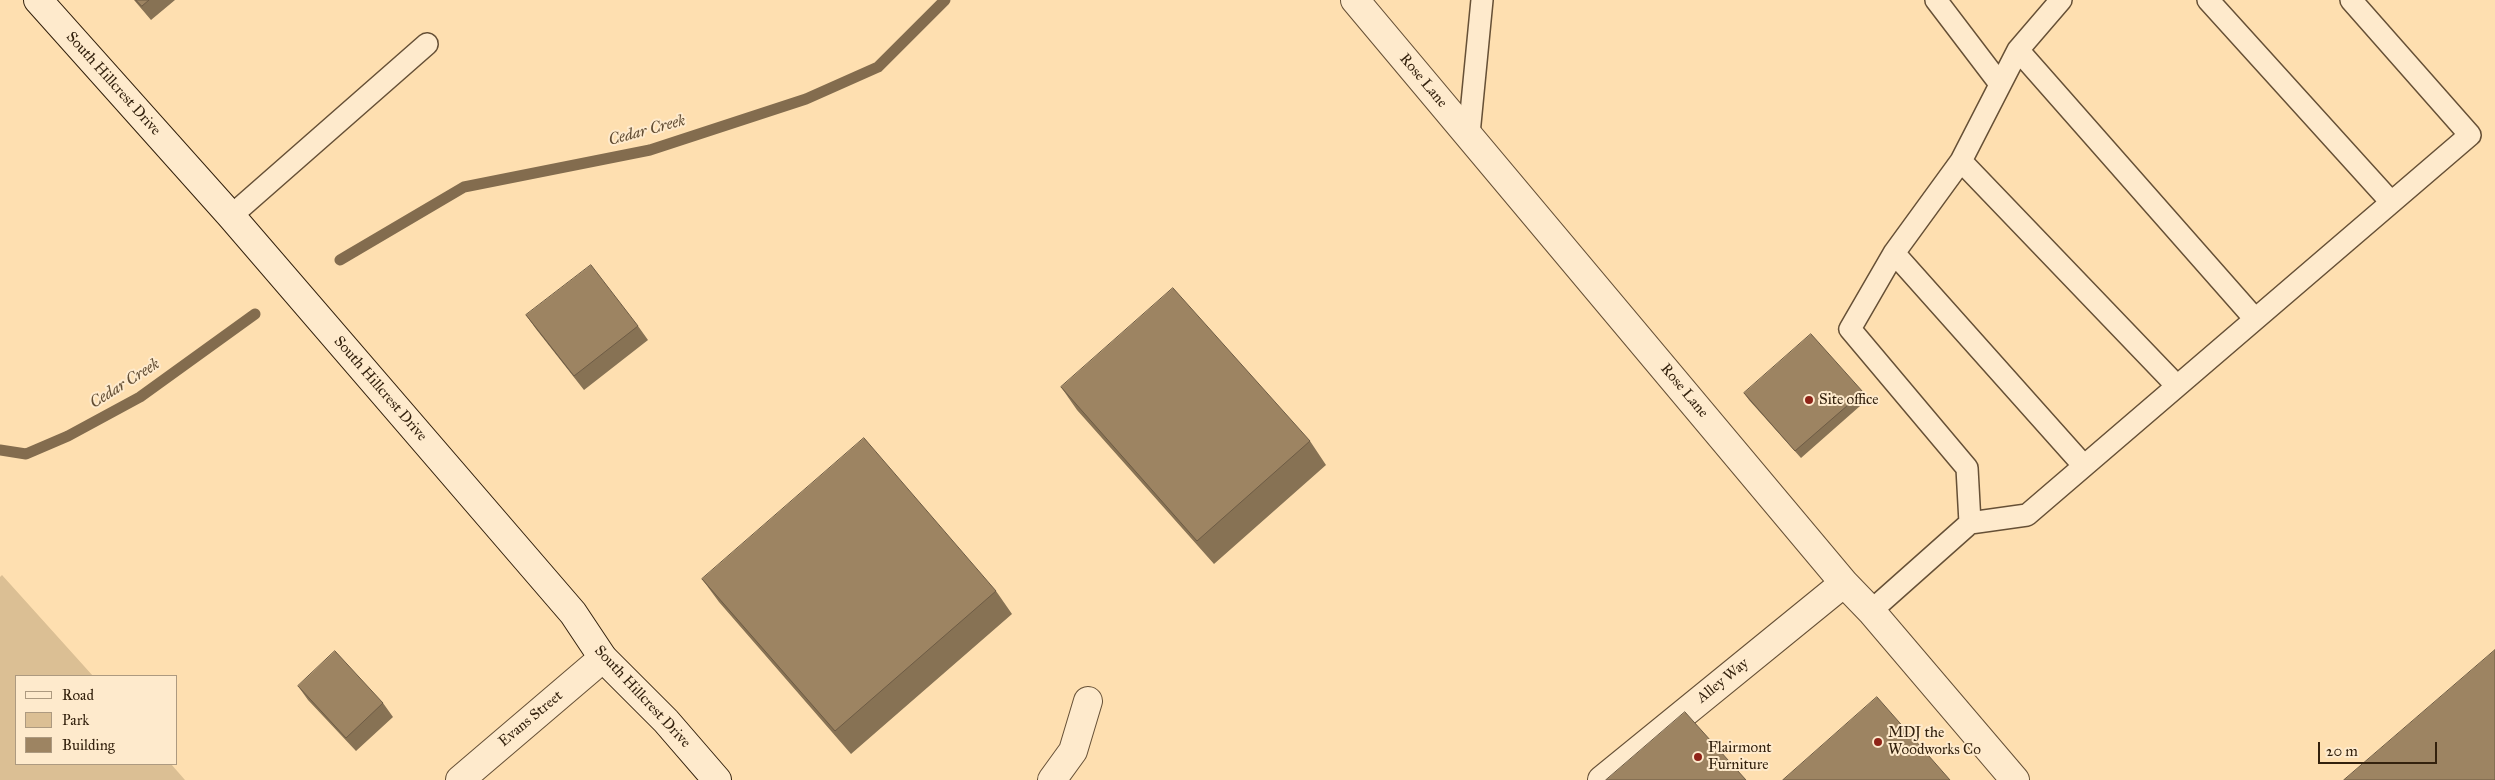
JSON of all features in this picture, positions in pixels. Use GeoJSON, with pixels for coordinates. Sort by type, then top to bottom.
{"type":"FeatureCollection","features":[{"type":"Feature","properties":{"kind":"street","name":"South Hillcrest Drive"},"geometry":{"type":"LineString","coordinates":[[38,0],[231,216],[570,610],[603,658],[666,721],[717,780]]}},
{"type":"Feature","properties":{"kind":"street","name":"Rose Lane"},"geometry":{"type":"LineString","coordinates":[[1355,0],[1844,583],[1871,611],[2015,780]]}},
{"type":"Feature","properties":{"kind":"street","name":"Alley Way"},"geometry":{"type":"LineString","coordinates":[[1602,780],[1844,583]]}},
{"type":"Feature","properties":{"kind":"street","name":"Evans Street"},"geometry":{"type":"LineString","coordinates":[[460,780],[603,658]]}},
{"type":"Feature","properties":{"kind":"street"},"geometry":{"type":"LineString","coordinates":[[1052,780],[1073,751],[1088,701]]}},
{"type":"Feature","properties":{"kind":"lane"},"geometry":{"type":"LineString","coordinates":[[1469,134],[1482,0]]}},
{"type":"Feature","properties":{"kind":"lane"},"geometry":{"type":"LineString","coordinates":[[1936,0],[2000,84]]}},
{"type":"Feature","properties":{"kind":"lane"},"geometry":{"type":"LineString","coordinates":[[1970,523],[1967,468],[1850,330],[1894,253],[1961,161],[2018,50],[2061,0]]}},
{"type":"Feature","properties":{"kind":"lane"},"geometry":{"type":"LineString","coordinates":[[2208,0],[2391,202]]}},
{"type":"Feature","properties":{"kind":"lane"},"geometry":{"type":"LineString","coordinates":[[1871,611],[1970,523],[2027,515],[2470,135],[2351,0]]}},
{"type":"Feature","properties":{"kind":"lane"},"geometry":{"type":"LineString","coordinates":[[231,216],[427,44]]}},
{"type":"Feature","properties":{"kind":"lane"},"geometry":{"type":"LineString","coordinates":[[2018,50],[2255,319]]}},
{"type":"Feature","properties":{"kind":"lane"},"geometry":{"type":"LineString","coordinates":[[1961,161],[2177,386]]}},
{"type":"Feature","properties":{"kind":"lane"},"geometry":{"type":"LineString","coordinates":[[1894,253],[2084,466]]}},
{"type":"Feature","properties":{"kind":"green space"},"geometry":{"type":"Polygon","coordinates":[[[2,575],[92,675],[15,675],[15,765],[172,765],[185,780],[0,780],[0,577],[2,575]]]}},
{"type":"Feature","properties":{"kind":"building"},"geometry":{"type":"Polygon","coordinates":[[[136,0],[149,0],[142,6],[136,0]]]}},
{"type":"Feature","properties":{"kind":"building"},"geometry":{"type":"Polygon","coordinates":[[[591,265],[638,326],[574,376],[526,315],[591,265]]]}},
{"type":"Feature","properties":{"kind":"building"},"geometry":{"type":"Polygon","coordinates":[[[1173,288],[1310,441],[1197,541],[1061,387],[1173,288]]]}},
{"type":"Feature","properties":{"kind":"building","name":"Site office"},"geometry":{"type":"Polygon","coordinates":[[[1811,334],[1863,392],[1795,451],[1744,393],[1811,334]]]}},
{"type":"Feature","properties":{"kind":"building"},"geometry":{"type":"Polygon","coordinates":[[[864,438],[996,591],[835,731],[702,579],[864,438]]]}},
{"type":"Feature","properties":{"kind":"building"},"geometry":{"type":"Polygon","coordinates":[[[2495,650],[2495,780],[2344,780],[2495,650]]]}},
{"type":"Feature","properties":{"kind":"building"},"geometry":{"type":"Polygon","coordinates":[[[335,651],[383,703],[346,738],[298,686],[335,651]]]}},
{"type":"Feature","properties":{"kind":"building","name":"MDJ the Woodworks Co"},"geometry":{"type":"Polygon","coordinates":[[[1877,697],[1950,780],[1783,780],[1877,697]]]}},
{"type":"Feature","properties":{"kind":"building"},"geometry":{"type":"Polygon","coordinates":[[[1685,712],[1746,780],[1606,780],[1685,712]]]}},
{"type":"Feature","properties":{"kind":"waterway","name":"Cedar Creek"},"geometry":{"type":"LineString","coordinates":[[340,260],[464,187],[650,150],[806,99],[878,67],[945,0]]}},
{"type":"Feature","properties":{"kind":"waterway","name":"Cedar Creek"},"geometry":{"type":"LineString","coordinates":[[0,450],[26,454],[68,436],[140,397],[255,314]]}},
{"type":"Feature","properties":{"kind":"place","name":"Site office"},"geometry":{"type":"Point","coordinates":[1809,400]}},
{"type":"Feature","properties":{"kind":"place","name":"MDJ the Woodworks Co"},"geometry":{"type":"Point","coordinates":[1878,742]}},
{"type":"Feature","properties":{"kind":"place","name":"Flairmont Furniture"},"geometry":{"type":"Point","coordinates":[1698,757]}}]}
